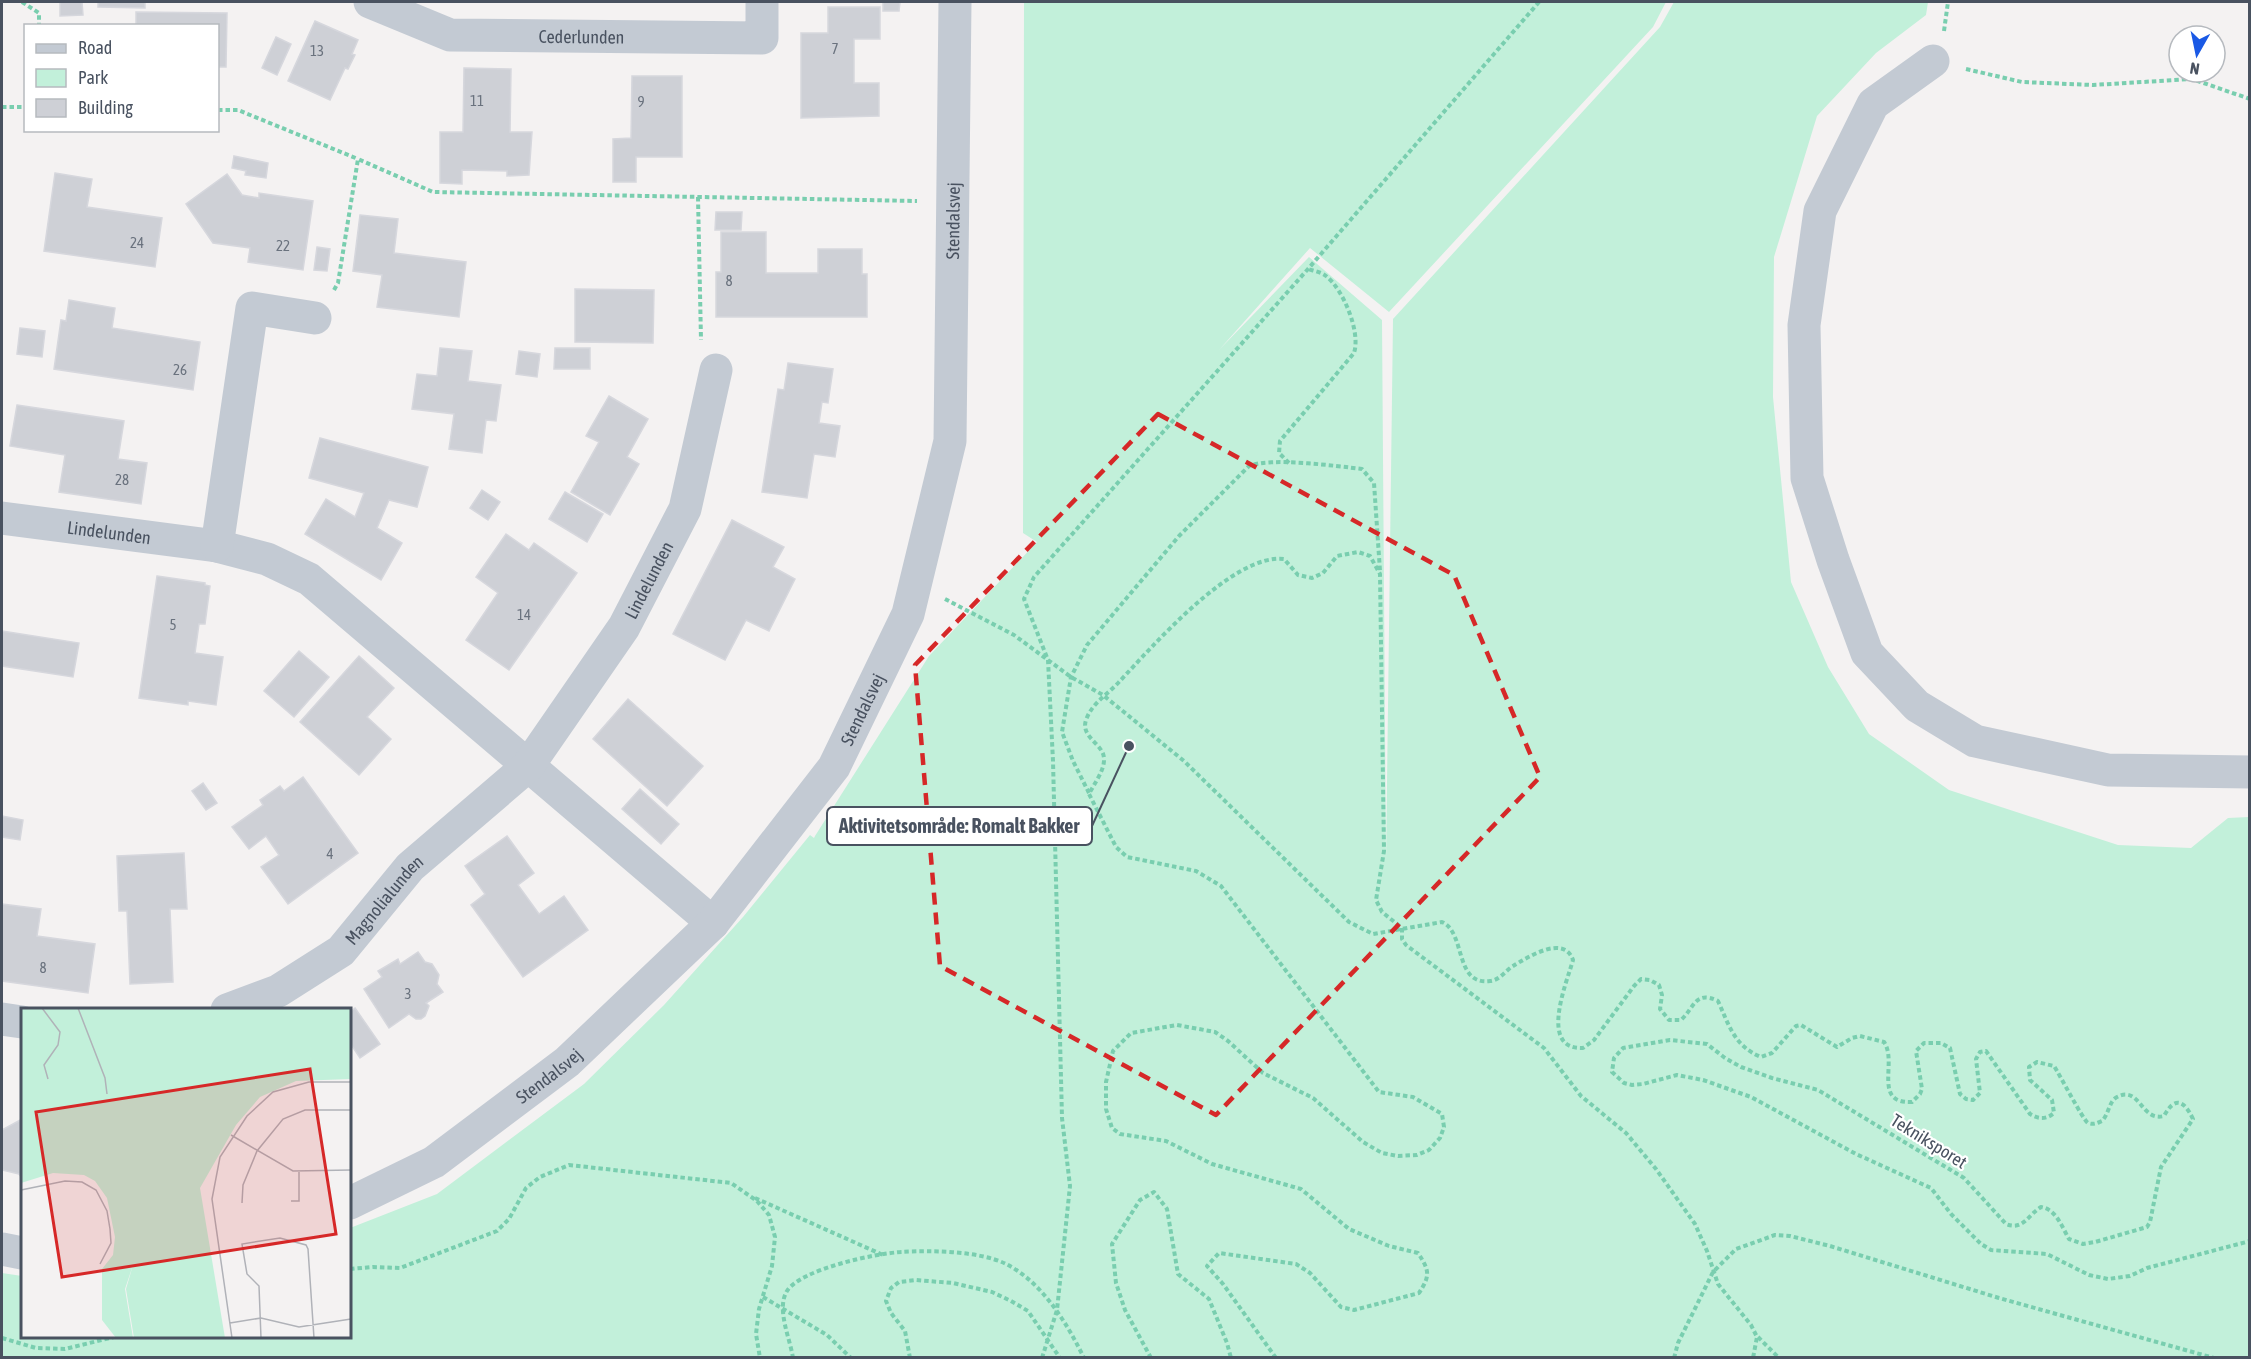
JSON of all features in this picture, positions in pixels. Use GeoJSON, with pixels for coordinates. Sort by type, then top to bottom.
{"type":"FeatureCollection","features":[{"type":"Feature","properties":{"kind":"street","name":"Cederlunden"},"geometry":{"type":"LineString","coordinates":[[370,2],[450,35],[762,38],[762,2]]}},
{"type":"Feature","properties":{"kind":"street","name":"Stendalsvej"},"geometry":{"type":"LineString","coordinates":[[351,1203],[434,1162],[567,1062],[713,923],[834,767],[909,614],[950,441],[955,2]]}},
{"type":"Feature","properties":{"kind":"street"},"geometry":{"type":"LineString","coordinates":[[1933,61],[1873,104],[1820,211],[1804,325],[1807,478],[1833,560],[1867,653],[1917,706],[1975,741],[2108,770],[2250,772]]}},
{"type":"Feature","properties":{"kind":"street"},"geometry":{"type":"LineString","coordinates":[[217,546],[252,308],[315,318]]}},
{"type":"Feature","properties":{"kind":"street","name":"Lindelunden"},"geometry":{"type":"LineString","coordinates":[[528,766],[624,627],[685,509],[716,370]]}},
{"type":"Feature","properties":{"kind":"street","name":"Lindelunden"},"geometry":{"type":"LineString","coordinates":[[2,518],[217,546],[267,559],[309,579],[713,923]]}},
{"type":"Feature","properties":{"kind":"street","name":"Magnolialunden"},"geometry":{"type":"LineString","coordinates":[[232,1008],[278,991],[341,951],[410,867],[528,766]]}},
{"type":"Feature","properties":{"kind":"street"},"geometry":{"type":"LineString","coordinates":[[2,1019],[21,1022]]}},
{"type":"Feature","properties":{"kind":"street"},"geometry":{"type":"LineString","coordinates":[[2,1250],[21,1252]]}},
{"type":"Feature","properties":{"kind":"path"},"geometry":{"type":"LineString","coordinates":[[22,2],[39,13],[39,24]]}},
{"type":"Feature","properties":{"kind":"path"},"geometry":{"type":"LineString","coordinates":[[1042,1358],[1057,1311],[1070,1186],[1062,1118],[1053,761],[1048,660],[1024,599],[1034,577],[1308,269],[1539,2]]}},
{"type":"Feature","properties":{"kind":"path"},"geometry":{"type":"LineString","coordinates":[[1933,61],[2022,82],[2093,85],[2192,79],[2250,99]]}},
{"type":"Feature","properties":{"kind":"path"},"geometry":{"type":"LineString","coordinates":[[2,107],[24,107]]}},
{"type":"Feature","properties":{"kind":"path"},"geometry":{"type":"LineString","coordinates":[[219,110],[238,110],[433,192],[919,201]]}},
{"type":"Feature","properties":{"kind":"path"},"geometry":{"type":"LineString","coordinates":[[315,318],[338,283],[358,159]]}},
{"type":"Feature","properties":{"kind":"path"},"geometry":{"type":"LineString","coordinates":[[698,197],[701,348],[716,370]]}},
{"type":"Feature","properties":{"kind":"path"},"geometry":{"type":"LineString","coordinates":[[1289,463],[1279,453],[1280,441],[1353,353],[1356,345],[1351,318],[1335,285],[1324,274],[1308,269]]}},
{"type":"Feature","properties":{"kind":"path"},"geometry":{"type":"LineString","coordinates":[[1276,1358],[1223,1284],[1207,1266],[1219,1253],[1296,1264],[1310,1273],[1341,1306],[1354,1310],[1419,1293],[1427,1281],[1427,1267],[1418,1253],[1389,1246],[1349,1229],[1301,1189],[1212,1164],[1166,1141],[1120,1134],[1112,1128],[1106,1109],[1106,1082],[1113,1051],[1131,1033],[1177,1025],[1215,1032],[1263,1073],[1313,1098],[1363,1142],[1382,1153],[1398,1156],[1417,1155],[1429,1150],[1440,1138],[1444,1127],[1442,1114],[1413,1097],[1379,1092],[1221,886],[1196,871],[1127,857],[1116,847],[1073,761],[1062,732],[1071,677],[1088,645],[1164,554],[1249,466],[1254,464],[1289,463],[1362,469],[1374,483],[1380,549],[1384,851],[1376,900],[1382,912],[1402,928]]}},
{"type":"Feature","properties":{"kind":"path"},"geometry":{"type":"LineString","coordinates":[[1089,794],[1104,759],[1085,729],[1085,722],[1092,708],[1201,599],[1235,575],[1272,558],[1284,559],[1298,575],[1312,578],[1323,573],[1337,556],[1358,552],[1370,556],[1380,574]]}},
{"type":"Feature","properties":{"kind":"path"},"geometry":{"type":"LineString","coordinates":[[916,584],[1014,635],[1071,677],[1103,695],[1184,761],[1349,922],[1373,934],[1402,928]]}},
{"type":"Feature","properties":{"kind":"path","name":"Tekniksporet"},"geometry":{"type":"LineString","coordinates":[[1402,928],[1442,922],[1447,924],[1452,931],[1465,969],[1481,981],[1490,982],[1497,979],[1512,966],[1550,948],[1560,948],[1568,952],[1573,960],[1557,1019],[1557,1031],[1562,1040],[1577,1048],[1583,1048],[1594,1040],[1641,979],[1650,980],[1659,985],[1662,995],[1660,1009],[1669,1020],[1681,1020],[1700,998],[1705,996],[1718,1001],[1737,1041],[1750,1053],[1761,1057],[1772,1053],[1796,1026],[1801,1025],[1837,1047],[1860,1036],[1884,1042],[1889,1052],[1888,1089],[1891,1095],[1900,1102],[1912,1102],[1922,1089],[1916,1052],[1924,1043],[1941,1043],[1950,1048],[1962,1098],[1972,1100],[1980,1093],[1976,1059],[1980,1052],[1986,1051],[2035,1118],[2042,1119],[2054,1113],[2052,1100],[2030,1080],[2029,1067],[2037,1062],[2054,1066],[2076,1102],[2079,1113],[2086,1122],[2092,1124],[2106,1117],[2113,1100],[2119,1096],[2136,1097],[2146,1112],[2158,1118],[2164,1116],[2170,1106],[2184,1104],[2193,1119],[2161,1167],[2147,1227],[2083,1244],[2069,1239],[2049,1208],[2041,1207],[2020,1225],[2013,1227],[2006,1224],[1964,1178],[1854,1111],[1818,1090],[1741,1067],[1707,1044],[1670,1040],[1623,1047],[1614,1058],[1612,1072],[1624,1083],[1643,1084],[1677,1075],[1703,1080],[1752,1097],[1856,1154],[1931,1188],[1951,1214],[1981,1244],[1991,1250],[2047,1254],[2089,1275],[2108,1279],[2130,1276],[2147,1268],[2250,1241]]}},
{"type":"Feature","properties":{"kind":"path"},"geometry":{"type":"LineString","coordinates":[[1402,928],[1402,939],[1406,945],[1544,1048],[1581,1096],[1626,1133],[1656,1169],[1695,1224],[1718,1284],[1751,1325],[1757,1337],[1779,1358]]}},
{"type":"Feature","properties":{"kind":"path"},"geometry":{"type":"LineString","coordinates":[[351,1269],[400,1268],[497,1231],[509,1219],[526,1188],[540,1177],[569,1165],[731,1183],[769,1215],[775,1237],[772,1266],[756,1334],[760,1358]]}},
{"type":"Feature","properties":{"kind":"path"},"geometry":{"type":"LineString","coordinates":[[1151,1358],[1125,1310],[1116,1283],[1112,1244],[1140,1200],[1154,1192],[1167,1209],[1178,1274],[1209,1299],[1231,1358]]}},
{"type":"Feature","properties":{"kind":"path"},"geometry":{"type":"LineString","coordinates":[[747,1195],[884,1255]]}},
{"type":"Feature","properties":{"kind":"path"},"geometry":{"type":"LineString","coordinates":[[1674,1358],[1678,1343],[1713,1272],[1736,1249],[1774,1235],[1790,1236],[1830,1246],[1999,1298],[2214,1358]]}},
{"type":"Feature","properties":{"kind":"path"},"geometry":{"type":"LineString","coordinates":[[793,1358],[783,1309],[787,1291],[797,1280],[820,1268],[884,1255],[901,1252],[940,1252],[977,1256],[1005,1263],[1027,1277],[1057,1311],[1084,1358]]}},
{"type":"Feature","properties":{"kind":"path"},"geometry":{"type":"LineString","coordinates":[[910,1358],[905,1331],[891,1313],[886,1301],[891,1288],[899,1282],[916,1280],[952,1283],[992,1292],[1028,1311],[1059,1358]]}},
{"type":"Feature","properties":{"kind":"path"},"geometry":{"type":"LineString","coordinates":[[763,1297],[827,1335],[851,1358]]}},
{"type":"Feature","properties":{"kind":"path"},"geometry":{"type":"LineString","coordinates":[[1753,1358],[1757,1337]]}},
{"type":"Feature","properties":{"kind":"path"},"geometry":{"type":"LineString","coordinates":[[2,1338],[36,1348],[65,1349],[110,1338]]}},
{"type":"Feature","properties":{"kind":"highlighted area"},"geometry":{"type":"Polygon","coordinates":[[[1158,414],[1454,575],[1540,777],[1216,1115],[940,966],[915,665],[1158,414]]]}},
{"type":"Feature","properties":{"kind":"green space"},"geometry":{"type":"Polygon","coordinates":[[[1024,2],[1666,2],[1653,27],[1389,312],[1310,248],[1219,350],[1309,257],[1382,320],[1386,861],[1393,319],[1660,27],[1674,2],[1928,2],[1926,15],[1876,53],[1817,116],[1774,257],[1773,397],[1791,582],[1828,667],[1869,734],[1949,790],[2118,845],[2191,848],[2228,818],[2249,817],[2249,1357],[2,1357],[2,1273],[21,1276],[21,1338],[351,1338],[351,1228],[437,1194],[584,1084],[664,1005],[743,917],[810,835],[814,838],[929,656],[1037,542],[1023,533],[1024,2]]]}},
{"type":"Feature","properties":{"kind":"building"},"geometry":{"type":"Polygon","coordinates":[[[60,2],[82,2],[83,15],[60,16],[60,2]]]}},
{"type":"Feature","properties":{"kind":"building"},"geometry":{"type":"Polygon","coordinates":[[[98,2],[145,2],[145,8],[98,7],[98,2]]]}},
{"type":"Feature","properties":{"kind":"building"},"geometry":{"type":"Polygon","coordinates":[[[883,2],[900,2],[899,11],[883,11],[883,2]]]}},
{"type":"Feature","properties":{"kind":"building"},"geometry":{"type":"Polygon","coordinates":[[[828,7],[880,7],[880,39],[854,39],[854,83],[879,83],[879,116],[801,118],[801,33],[828,33],[828,7]]]}},
{"type":"Feature","properties":{"kind":"building"},"geometry":{"type":"Polygon","coordinates":[[[136,12],[227,13],[226,67],[219,67],[219,24],[136,24],[136,12]]]}},
{"type":"Feature","properties":{"kind":"building"},"geometry":{"type":"Polygon","coordinates":[[[315,21],[358,40],[352,54],[355,55],[348,69],[345,68],[330,100],[288,81],[315,21]]]}},
{"type":"Feature","properties":{"kind":"building"},"geometry":{"type":"Polygon","coordinates":[[[276,37],[291,44],[277,75],[262,68],[276,37]]]}},
{"type":"Feature","properties":{"kind":"building"},"geometry":{"type":"Polygon","coordinates":[[[464,68],[511,69],[510,132],[532,132],[529,175],[507,176],[507,171],[462,170],[462,184],[440,183],[440,132],[463,132],[464,68]]]}},
{"type":"Feature","properties":{"kind":"building"},"geometry":{"type":"Polygon","coordinates":[[[632,76],[682,76],[682,157],[636,157],[636,182],[613,182],[613,139],[631,138],[632,76]]]}},
{"type":"Feature","properties":{"kind":"building"},"geometry":{"type":"Polygon","coordinates":[[[234,156],[268,163],[266,178],[245,175],[246,171],[232,168],[234,156]]]}},
{"type":"Feature","properties":{"kind":"building"},"geometry":{"type":"Polygon","coordinates":[[[55,173],[92,179],[87,207],[162,218],[155,267],[44,251],[55,173]]]}},
{"type":"Feature","properties":{"kind":"building"},"geometry":{"type":"Polygon","coordinates":[[[227,174],[242,195],[259,198],[259,193],[313,201],[303,270],[248,262],[250,248],[213,243],[186,204],[227,174]]]}},
{"type":"Feature","properties":{"kind":"building"},"geometry":{"type":"Polygon","coordinates":[[[716,212],[742,212],[741,230],[715,230],[716,212]]]}},
{"type":"Feature","properties":{"kind":"building"},"geometry":{"type":"Polygon","coordinates":[[[360,215],[398,219],[394,253],[466,262],[459,317],[377,307],[382,275],[353,271],[360,215]]]}},
{"type":"Feature","properties":{"kind":"building"},"geometry":{"type":"Polygon","coordinates":[[[721,232],[766,232],[766,273],[818,273],[818,249],[862,249],[862,274],[867,274],[867,317],[716,317],[716,272],[721,272],[721,232]]]}},
{"type":"Feature","properties":{"kind":"building"},"geometry":{"type":"Polygon","coordinates":[[[317,247],[330,249],[327,271],[314,270],[317,247]]]}},
{"type":"Feature","properties":{"kind":"building"},"geometry":{"type":"Polygon","coordinates":[[[575,289],[654,290],[653,343],[575,342],[575,289]]]}},
{"type":"Feature","properties":{"kind":"building"},"geometry":{"type":"Polygon","coordinates":[[[69,300],[115,308],[112,328],[200,342],[193,390],[54,369],[61,320],[66,321],[69,300]]]}},
{"type":"Feature","properties":{"kind":"building"},"geometry":{"type":"Polygon","coordinates":[[[20,328],[45,331],[42,357],[17,354],[20,328]]]}},
{"type":"Feature","properties":{"kind":"building"},"geometry":{"type":"Polygon","coordinates":[[[440,348],[472,351],[468,381],[501,385],[496,421],[486,420],[482,453],[449,449],[454,414],[412,409],[417,374],[437,376],[440,348]]]}},
{"type":"Feature","properties":{"kind":"building"},"geometry":{"type":"Polygon","coordinates":[[[555,348],[590,348],[590,369],[554,369],[555,348]]]}},
{"type":"Feature","properties":{"kind":"building"},"geometry":{"type":"Polygon","coordinates":[[[519,351],[540,354],[537,377],[516,374],[519,351]]]}},
{"type":"Feature","properties":{"kind":"building"},"geometry":{"type":"Polygon","coordinates":[[[788,363],[833,369],[828,403],[822,402],[819,423],[840,426],[835,457],[814,454],[807,498],[762,492],[778,389],[784,390],[788,363]]]}},
{"type":"Feature","properties":{"kind":"building"},"geometry":{"type":"Polygon","coordinates":[[[609,396],[648,419],[627,457],[639,464],[610,515],[571,492],[599,442],[586,436],[609,396]]]}},
{"type":"Feature","properties":{"kind":"building"},"geometry":{"type":"Polygon","coordinates":[[[17,405],[124,421],[118,459],[147,463],[141,504],[59,492],[65,455],[10,446],[17,405]]]}},
{"type":"Feature","properties":{"kind":"building"},"geometry":{"type":"Polygon","coordinates":[[[320,438],[428,467],[417,507],[389,500],[377,528],[402,543],[381,580],[305,534],[326,499],[355,517],[364,493],[309,478],[320,438]]]}},
{"type":"Feature","properties":{"kind":"building"},"geometry":{"type":"Polygon","coordinates":[[[482,490],[500,502],[488,520],[470,508],[482,490]]]}},
{"type":"Feature","properties":{"kind":"building"},"geometry":{"type":"Polygon","coordinates":[[[565,492],[603,514],[587,542],[549,519],[565,492]]]}},
{"type":"Feature","properties":{"kind":"building"},"geometry":{"type":"Polygon","coordinates":[[[732,520],[784,547],[773,567],[795,579],[769,631],[746,620],[725,660],[673,634],[732,520]]]}},
{"type":"Feature","properties":{"kind":"building"},"geometry":{"type":"Polygon","coordinates":[[[506,534],[529,550],[534,543],[577,573],[509,670],[466,640],[498,593],[476,577],[506,534]]]}},
{"type":"Feature","properties":{"kind":"building"},"geometry":{"type":"Polygon","coordinates":[[[157,576],[205,583],[210,586],[205,624],[199,624],[195,653],[223,657],[216,705],[188,701],[188,705],[139,698],[157,576]]]}},
{"type":"Feature","properties":{"kind":"building"},"geometry":{"type":"Polygon","coordinates":[[[2,631],[79,643],[73,677],[2,666],[2,631]]]}},
{"type":"Feature","properties":{"kind":"building"},"geometry":{"type":"Polygon","coordinates":[[[299,651],[329,677],[294,717],[264,691],[299,651]]]}},
{"type":"Feature","properties":{"kind":"building"},"geometry":{"type":"Polygon","coordinates":[[[359,656],[394,688],[367,717],[391,739],[359,775],[300,722],[359,656]]]}},
{"type":"Feature","properties":{"kind":"building"},"geometry":{"type":"Polygon","coordinates":[[[628,699],[703,766],[667,806],[593,739],[628,699]]]}},
{"type":"Feature","properties":{"kind":"building"},"geometry":{"type":"Polygon","coordinates":[[[303,777],[358,853],[288,904],[261,867],[279,855],[266,836],[249,849],[232,827],[263,805],[260,800],[280,786],[284,791],[303,777]]]}},
{"type":"Feature","properties":{"kind":"building"},"geometry":{"type":"Polygon","coordinates":[[[203,783],[217,803],[206,810],[192,791],[203,783]]]}},
{"type":"Feature","properties":{"kind":"building"},"geometry":{"type":"Polygon","coordinates":[[[640,789],[679,824],[661,844],[622,809],[640,789]]]}},
{"type":"Feature","properties":{"kind":"building"},"geometry":{"type":"Polygon","coordinates":[[[2,816],[23,820],[20,840],[2,837],[2,816]]]}},
{"type":"Feature","properties":{"kind":"building"},"geometry":{"type":"Polygon","coordinates":[[[507,836],[534,873],[518,885],[539,914],[564,896],[588,930],[523,977],[471,905],[485,894],[465,866],[507,836]]]}},
{"type":"Feature","properties":{"kind":"building"},"geometry":{"type":"Polygon","coordinates":[[[184,853],[187,909],[170,909],[173,982],[130,984],[127,911],[119,911],[117,856],[184,853]]]}},
{"type":"Feature","properties":{"kind":"building"},"geometry":{"type":"Polygon","coordinates":[[[2,904],[41,909],[37,936],[95,944],[88,993],[2,981],[2,904]]]}},
{"type":"Feature","properties":{"kind":"building"},"geometry":{"type":"Polygon","coordinates":[[[418,952],[425,962],[432,964],[439,975],[437,984],[443,992],[426,1003],[429,1006],[425,1016],[421,1019],[416,1019],[409,1014],[389,1028],[364,989],[382,977],[378,971],[398,959],[400,964],[418,952]]]}},
{"type":"Feature","properties":{"kind":"building"},"geometry":{"type":"Polygon","coordinates":[[[355,1008],[380,1044],[360,1058],[351,1044],[351,1011],[355,1008]]]}},
{"type":"Feature","properties":{"kind":"building"},"geometry":{"type":"Polygon","coordinates":[[[21,1120],[21,1177],[19,1174],[2,1170],[2,1130],[21,1120]]]}},
{"type":"Feature","properties":{"kind":"place","name":"Aktivitetsområde: Romalt Bakker"},"geometry":{"type":"Point","coordinates":[1129,746]}}]}
